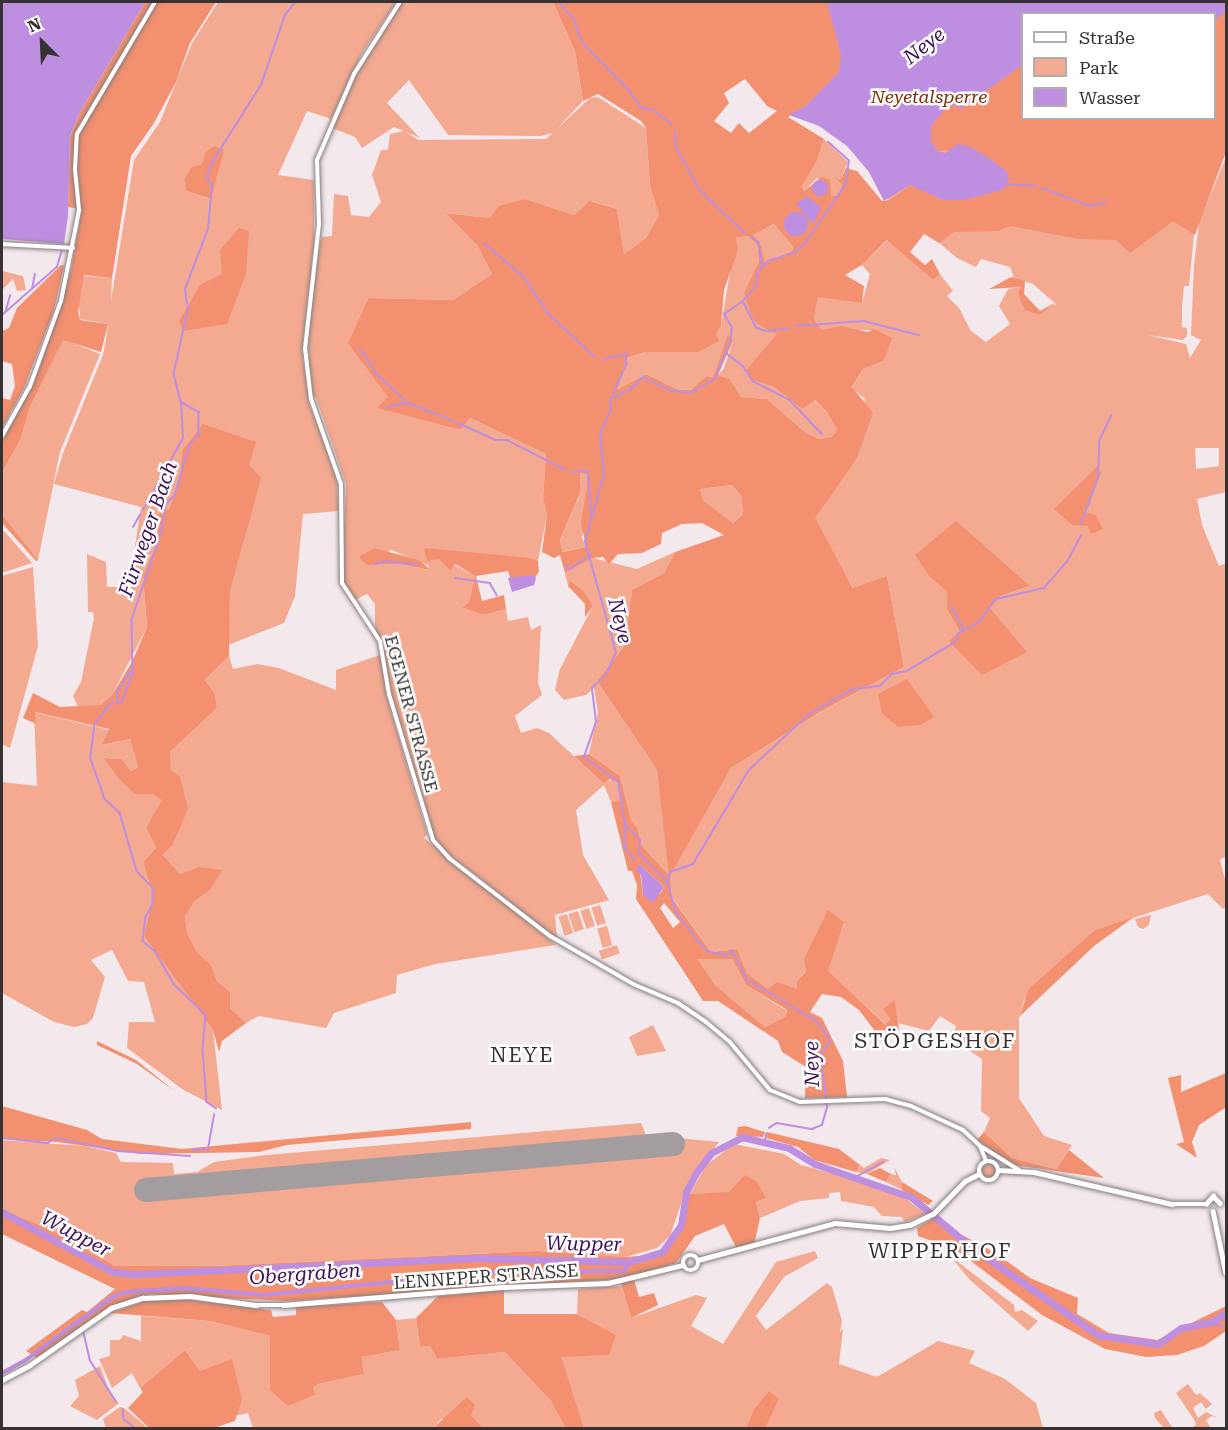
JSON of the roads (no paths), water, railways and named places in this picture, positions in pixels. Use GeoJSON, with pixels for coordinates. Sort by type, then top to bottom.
{"type":"FeatureCollection","features":[{"type":"Feature","properties":{"kind":"main road"},"geometry":{"type":"LineString","coordinates":[[698,1260],[693,1270],[683,1265],[688,1255],[698,1260],[835,1223],[893,1228],[905,1226],[927,1217],[941,1206],[965,1181],[979,1174],[986,1161],[994,1163],[998,1170]]}},
{"type":"Feature","properties":{"kind":"main road"},"geometry":{"type":"LineString","coordinates":[[998,1170],[1019,1170],[1172,1204],[1206,1204],[1213,1211],[1227,1273]]}},
{"type":"Feature","properties":{"kind":"main road"},"geometry":{"type":"LineString","coordinates":[[979,1174],[990,1180],[998,1170]]}},
{"type":"Feature","properties":{"kind":"main road"},"geometry":{"type":"LineString","coordinates":[[1206,1204],[1213,1196],[1220,1203],[1227,1203]]}},
{"type":"Feature","properties":{"kind":"main road"},"geometry":{"type":"LineString","coordinates":[[1213,1211],[1220,1203]]}},
{"type":"Feature","properties":{"kind":"main road","name":"LENNEPER STRASSE"},"geometry":{"type":"LineString","coordinates":[[2,1380],[21,1371],[111,1308],[135,1299],[160,1296],[273,1305],[504,1287],[608,1283],[683,1265]]}},
{"type":"Feature","properties":{"kind":"street"},"geometry":{"type":"LineString","coordinates":[[2,436],[31,383],[58,311],[73,248],[80,204],[75,169],[78,134],[155,2]]}},
{"type":"Feature","properties":{"kind":"street","name":"EGENER STRASSE"},"geometry":{"type":"LineString","coordinates":[[400,2],[354,74],[317,160],[319,224],[304,336],[310,393],[341,484],[342,583],[380,641],[389,694],[430,834],[442,852],[550,936],[633,984],[678,1003],[706,1022],[729,1041],[770,1090],[800,1102],[885,1099],[911,1106],[950,1123],[980,1146],[1019,1170]]}},
{"type":"Feature","properties":{"kind":"street"},"geometry":{"type":"LineString","coordinates":[[2,244],[73,248]]}},
{"type":"Feature","properties":{"kind":"street"},"geometry":{"type":"LineString","coordinates":[[980,1146],[986,1161]]}},
{"type":"Feature","properties":{"kind":"water"},"geometry":{"type":"Polygon","coordinates":[[[2,2],[145,2],[79,114],[70,136],[68,216],[64,244],[2,239],[2,2]]]}},
{"type":"Feature","properties":{"kind":"water","name":"Neyetalsperre"},"geometry":{"type":"Polygon","coordinates":[[[827,2],[1226,2],[1226,11],[1216,19],[1216,12],[1021,12],[1021,66],[961,109],[955,105],[947,107],[931,126],[931,142],[938,151],[945,153],[958,144],[970,147],[1008,173],[1009,181],[1002,190],[965,200],[943,200],[910,185],[884,201],[869,172],[847,146],[819,126],[789,115],[806,106],[839,72],[841,55],[827,2]]]}},
{"type":"Feature","properties":{"kind":"water"},"geometry":{"type":"Polygon","coordinates":[[[817,180],[823,180],[828,188],[826,194],[817,196],[812,191],[812,185],[817,180]]]}},
{"type":"Feature","properties":{"kind":"water"},"geometry":{"type":"Polygon","coordinates":[[[807,196],[821,207],[813,224],[796,204],[807,196]]]}},
{"type":"Feature","properties":{"kind":"water"},"geometry":{"type":"Polygon","coordinates":[[[796,212],[805,215],[808,224],[805,233],[796,236],[787,233],[784,224],[787,215],[796,212]]]}},
{"type":"Feature","properties":{"kind":"water"},"geometry":{"type":"Polygon","coordinates":[[[533,575],[536,578],[534,585],[512,592],[508,578],[533,575]]]}},
{"type":"Feature","properties":{"kind":"water"},"geometry":{"type":"Polygon","coordinates":[[[639,864],[664,887],[653,903],[643,895],[641,875],[636,870],[639,864]]]}},
{"type":"Feature","properties":{"kind":"waterway","name":"Fürweger Bach"},"geometry":{"type":"LineString","coordinates":[[187,304],[185,289],[208,229],[212,185],[207,178],[211,164],[261,85],[285,15],[295,2]]}},
{"type":"Feature","properties":{"kind":"waterway"},"geometry":{"type":"LineString","coordinates":[[559,2],[574,19],[582,42],[628,89],[642,108],[652,109],[672,124]]}},
{"type":"Feature","properties":{"kind":"waterway"},"geometry":{"type":"LineString","coordinates":[[675,131],[677,149],[701,191],[745,233]]}},
{"type":"Feature","properties":{"kind":"waterway","name":"Neye"},"geometry":{"type":"LineString","coordinates":[[769,1128],[777,1123],[812,1129],[822,1125],[827,1107],[821,1054],[830,1042],[817,1022],[747,980],[732,951],[727,956],[707,952],[676,913],[667,882],[639,854],[640,840],[625,825],[618,782],[584,757],[596,722],[592,688],[606,675],[616,653],[585,542],[604,475],[600,435],[611,409],[610,399],[631,389],[643,377],[670,390],[691,393],[715,379],[730,342],[732,328],[724,314],[742,302],[756,286],[757,273],[768,261],[796,252],[805,243],[846,184],[849,161],[828,142]]}},
{"type":"Feature","properties":{"kind":"waterway"},"geometry":{"type":"LineString","coordinates":[[1007,184],[1036,186]]}},
{"type":"Feature","properties":{"kind":"waterway"},"geometry":{"type":"LineString","coordinates":[[1042,188],[1090,206],[1106,202]]}},
{"type":"Feature","properties":{"kind":"waterway"},"geometry":{"type":"LineString","coordinates":[[751,237],[759,243],[763,267]]}},
{"type":"Feature","properties":{"kind":"waterway"},"geometry":{"type":"LineString","coordinates":[[484,243],[525,278],[549,314],[594,356]]}},
{"type":"Feature","properties":{"kind":"waterway"},"geometry":{"type":"LineString","coordinates":[[2,315],[57,267],[62,250]]}},
{"type":"Feature","properties":{"kind":"waterway"},"geometry":{"type":"LineString","coordinates":[[32,289],[35,274]]}},
{"type":"Feature","properties":{"kind":"waterway"},"geometry":{"type":"LineString","coordinates":[[6,310],[10,296]]}},
{"type":"Feature","properties":{"kind":"waterway"},"geometry":{"type":"LineString","coordinates":[[743,301],[757,328],[767,331],[790,328]]}},
{"type":"Feature","properties":{"kind":"waterway","name":"Fürweger Bach"},"geometry":{"type":"LineString","coordinates":[[189,306],[174,374],[181,402],[199,412],[199,435],[190,445],[175,496],[166,504],[161,534],[132,620],[133,674],[122,702],[110,705],[95,724],[91,759],[105,799],[120,813],[137,871],[153,888],[153,905],[146,917],[143,941],[155,951],[175,985],[206,1015],[203,1051],[207,1102],[216,1108]]}},
{"type":"Feature","properties":{"kind":"waterway"},"geometry":{"type":"LineString","coordinates":[[796,326],[864,321],[919,335]]}},
{"type":"Feature","properties":{"kind":"waterway"},"geometry":{"type":"LineString","coordinates":[[360,348],[376,373],[408,403],[452,420]]}},
{"type":"Feature","properties":{"kind":"waterway"},"geometry":{"type":"LineString","coordinates":[[726,353],[743,366],[753,381],[790,400],[822,434]]}},
{"type":"Feature","properties":{"kind":"waterway"},"geometry":{"type":"LineString","coordinates":[[603,359],[626,354],[627,364],[614,393]]}},
{"type":"Feature","properties":{"kind":"waterway"},"geometry":{"type":"LineString","coordinates":[[143,510],[183,438],[181,403]]}},
{"type":"Feature","properties":{"kind":"waterway"},"geometry":{"type":"LineString","coordinates":[[387,407],[406,403]]}},
{"type":"Feature","properties":{"kind":"waterway"},"geometry":{"type":"LineString","coordinates":[[1081,524],[1098,478],[1099,441],[1111,416]]}},
{"type":"Feature","properties":{"kind":"waterway"},"geometry":{"type":"LineString","coordinates":[[456,422],[496,440],[507,440],[566,470]]}},
{"type":"Feature","properties":{"kind":"waterway"},"geometry":{"type":"LineString","coordinates":[[572,472],[588,471],[592,519]]}},
{"type":"Feature","properties":{"kind":"waterway"},"geometry":{"type":"LineString","coordinates":[[133,527],[140,515]]}},
{"type":"Feature","properties":{"kind":"waterway"},"geometry":{"type":"LineString","coordinates":[[668,881],[670,872],[693,864],[749,770],[809,714],[854,689],[880,686],[892,674],[907,671],[955,642],[958,634],[978,623],[996,599],[1044,588],[1067,562],[1081,536]]}},
{"type":"Feature","properties":{"kind":"waterway"},"geometry":{"type":"LineString","coordinates":[[566,565],[570,569],[591,555]]}},
{"type":"Feature","properties":{"kind":"waterway"},"geometry":{"type":"LineString","coordinates":[[375,564],[387,561],[418,565]]}},
{"type":"Feature","properties":{"kind":"waterway"},"geometry":{"type":"LineString","coordinates":[[455,578],[490,583],[497,595]]}},
{"type":"Feature","properties":{"kind":"waterway"},"geometry":{"type":"LineString","coordinates":[[952,607],[964,629],[962,632]]}},
{"type":"Feature","properties":{"kind":"waterway"},"geometry":{"type":"LineString","coordinates":[[117,703],[117,692],[133,668]]}},
{"type":"Feature","properties":{"kind":"waterway"},"geometry":{"type":"LineString","coordinates":[[625,826],[625,847],[635,861]]}},
{"type":"Feature","properties":{"kind":"waterway","name":"Fürweger Bach"},"geometry":{"type":"LineString","coordinates":[[192,1150],[208,1149],[214,1115]]}},
{"type":"Feature","properties":{"kind":"waterway","name":"Neye"},"geometry":{"type":"LineString","coordinates":[[765,1141],[766,1134]]}},
{"type":"Feature","properties":{"kind":"waterway","name":"Wupper"},"geometry":{"type":"LineString","coordinates":[[2,1212],[113,1272],[135,1274],[480,1258],[629,1262],[662,1252],[681,1225],[686,1192],[696,1173],[711,1153],[742,1137],[789,1148],[815,1164],[911,1197],[970,1246],[1098,1335],[1158,1344],[1181,1328],[1212,1322],[1226,1313]]}},
{"type":"Feature","properties":{"kind":"waterway","name":"Fürweger Bach"},"geometry":{"type":"LineString","coordinates":[[2,1138],[48,1143],[56,1138],[118,1151],[190,1156]]}},
{"type":"Feature","properties":{"kind":"waterway"},"geometry":{"type":"LineString","coordinates":[[856,1177],[883,1162]]}},
{"type":"Feature","properties":{"kind":"waterway","name":"Obergraben"},"geometry":{"type":"LineString","coordinates":[[2,1373],[27,1359],[112,1297],[126,1292],[182,1288],[263,1295],[491,1272],[624,1271],[629,1262]]}},
{"type":"Feature","properties":{"kind":"waterway"},"geometry":{"type":"LineString","coordinates":[[1212,1322],[1223,1327]]}},
{"type":"Feature","properties":{"kind":"waterway"},"geometry":{"type":"LineString","coordinates":[[84,1333],[90,1360],[116,1401]]}},
{"type":"Feature","properties":{"kind":"waterway"},"geometry":{"type":"LineString","coordinates":[[123,1409],[124,1419],[135,1428]]}},
{"type":"Feature","properties":{"kind":"district","name":"STÖPGESHOF"},"geometry":{"type":"Point","coordinates":[935,1041]}},
{"type":"Feature","properties":{"kind":"district","name":"NEYE"},"geometry":{"type":"Point","coordinates":[522,1055]}},
{"type":"Feature","properties":{"kind":"district","name":"WIPPERHOF"},"geometry":{"type":"Point","coordinates":[940,1251]}}]}
